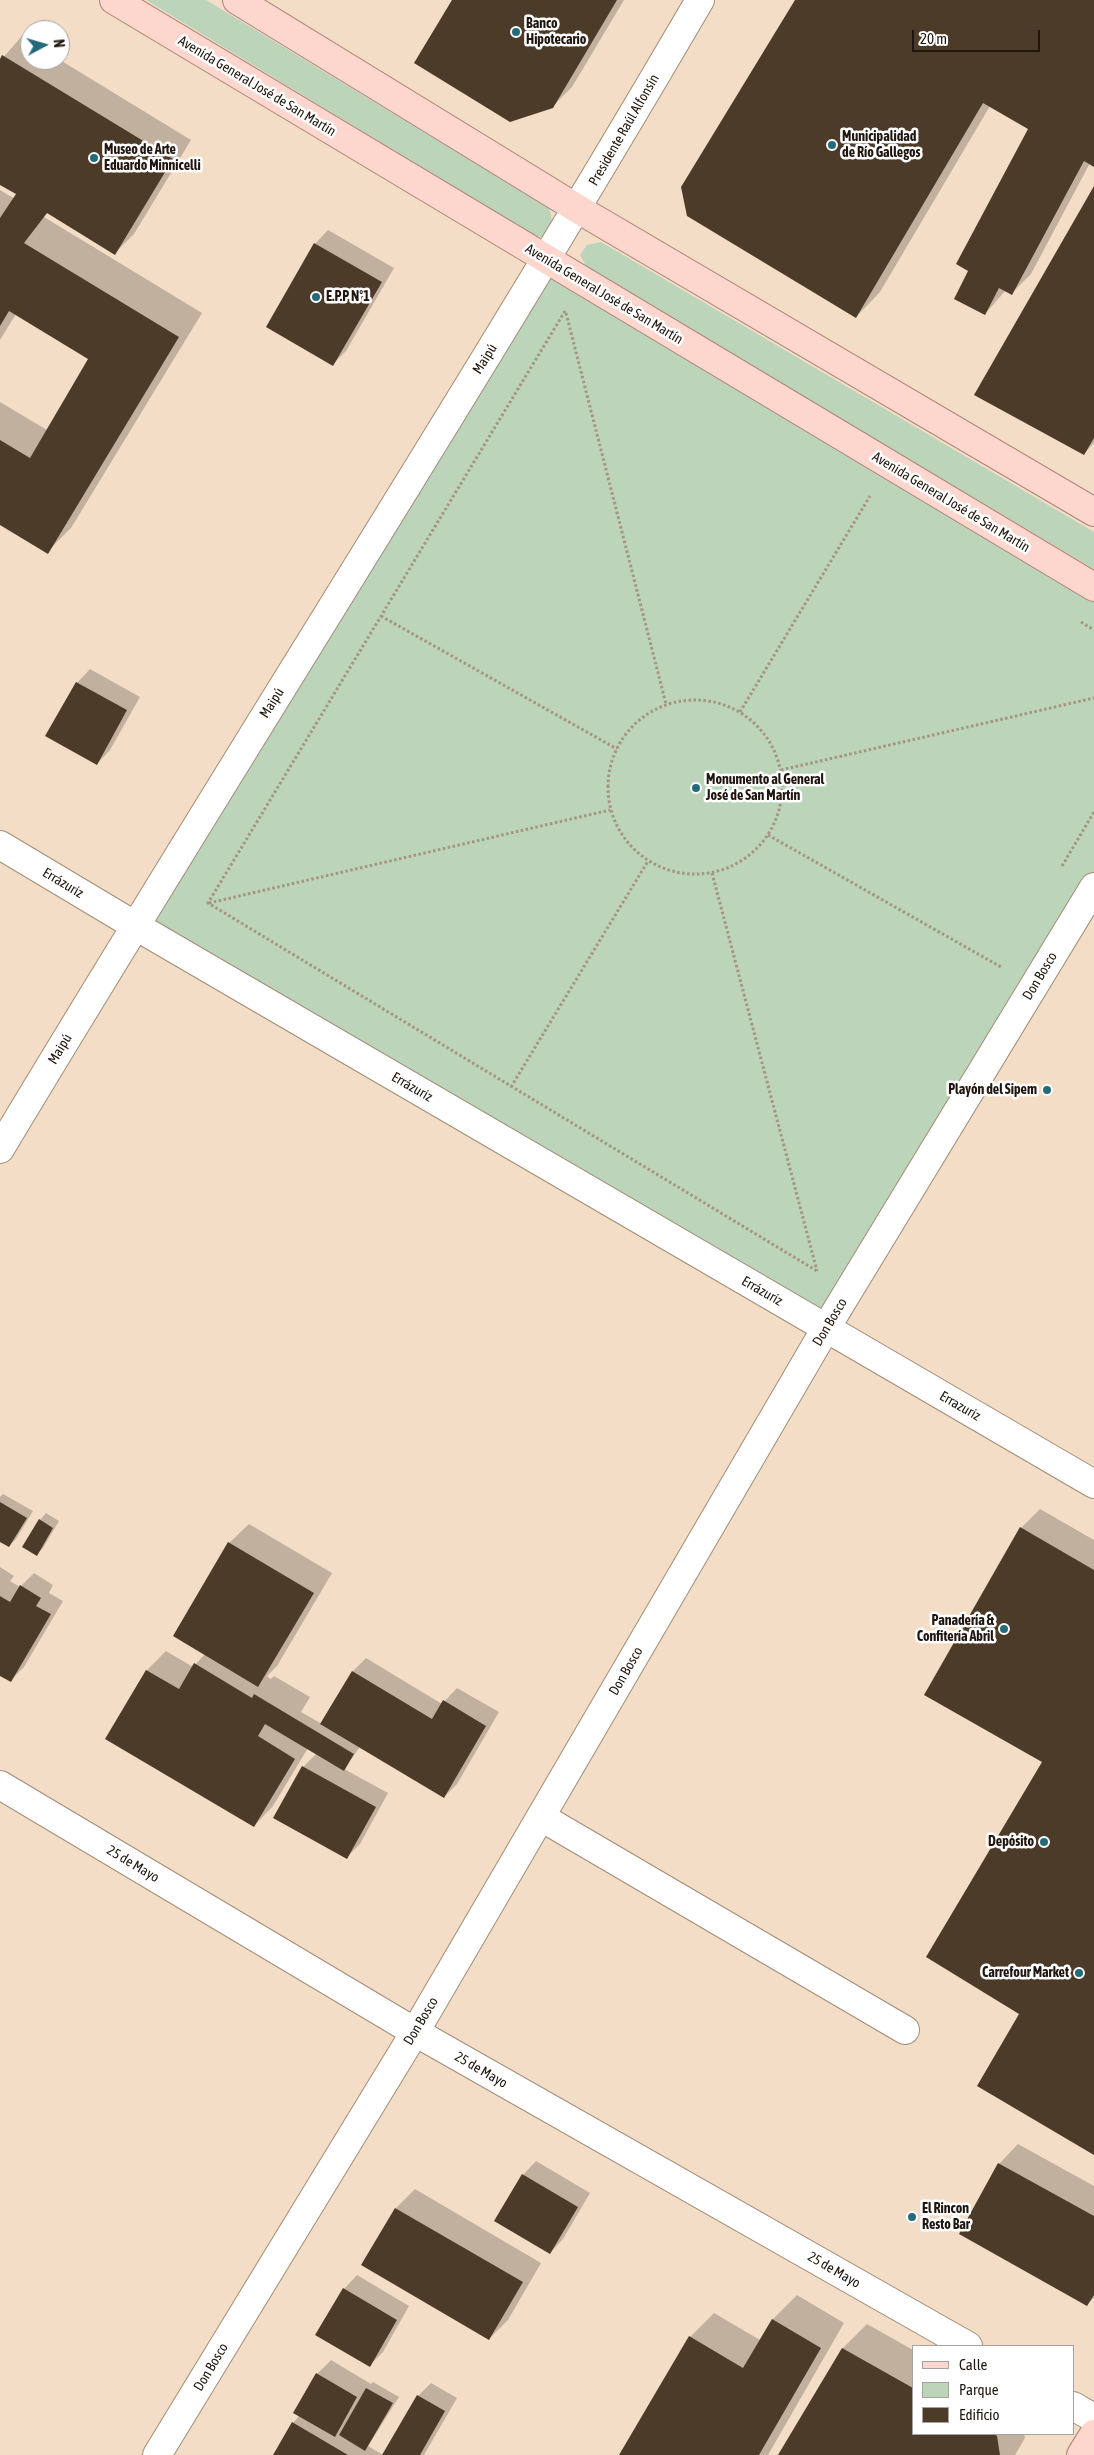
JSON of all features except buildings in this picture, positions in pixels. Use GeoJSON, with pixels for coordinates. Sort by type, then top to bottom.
{"type":"FeatureCollection","features":[{"type":"Feature","properties":{"kind":"main road","name":"Avenida General José de San Martín"},"geometry":{"type":"LineString","coordinates":[[114,0],[1094,587]]}},
{"type":"Feature","properties":{"kind":"main road"},"geometry":{"type":"LineString","coordinates":[[236,0],[578,210],[1094,512]]}},
{"type":"Feature","properties":{"kind":"main road"},"geometry":{"type":"LineString","coordinates":[[1082,2455],[1094,2434]]}},
{"type":"Feature","properties":{"kind":"street","name":"Presidente Raúl Alfonsín"},"geometry":{"type":"LineString","coordinates":[[547,260],[700,0]]}},
{"type":"Feature","properties":{"kind":"street","name":"Maipú"},"geometry":{"type":"LineString","coordinates":[[0,1149],[134,925],[547,260]]}},
{"type":"Feature","properties":{"kind":"street","name":"Errázuriz"},"geometry":{"type":"LineString","coordinates":[[0,845],[826,1328]]}},
{"type":"Feature","properties":{"kind":"street","name":"Don Bosco"},"geometry":{"type":"LineString","coordinates":[[157,2455],[415,2032],[826,1328],[1094,887]]}},
{"type":"Feature","properties":{"kind":"street","name":"Errazuriz"},"geometry":{"type":"LineString","coordinates":[[826,1328],[1094,1484]]}},
{"type":"Feature","properties":{"kind":"street","name":"25 de Mayo"},"geometry":{"type":"LineString","coordinates":[[0,1785],[415,2032],[966,2345]]}},
{"type":"Feature","properties":{"kind":"street"},"geometry":{"type":"LineString","coordinates":[[541,1817],[904,2030]]}},
{"type":"Feature","properties":{"kind":"street"},"geometry":{"type":"LineString","coordinates":[[1074,2407],[1094,2418]]}},
{"type":"Feature","properties":{"kind":"path"},"geometry":{"type":"LineString","coordinates":[[565,310],[573,315]]}},
{"type":"Feature","properties":{"kind":"path"},"geometry":{"type":"LineString","coordinates":[[208,903],[565,310]]}},
{"type":"Feature","properties":{"kind":"path"},"geometry":{"type":"LineString","coordinates":[[565,310],[666,704]]}},
{"type":"Feature","properties":{"kind":"path"},"geometry":{"type":"LineString","coordinates":[[740,712],[870,495],[878,500]]}},
{"type":"Feature","properties":{"kind":"path"},"geometry":{"type":"LineString","coordinates":[[381,616],[617,749]]}},
{"type":"Feature","properties":{"kind":"path"},"geometry":{"type":"LineString","coordinates":[[1077,620],[1094,630]]}},
{"type":"Feature","properties":{"kind":"path"},"geometry":{"type":"LineString","coordinates":[[781,770],[1094,698]]}},
{"type":"Feature","properties":{"kind":"path"},"geometry":{"type":"LineString","coordinates":[[691,700],[716,702],[740,712],[758,727],[772,747],[781,770],[782,792],[778,815],[768,835],[753,852],[734,865],[712,872],[683,873],[669,870],[648,861],[632,847],[619,830],[610,810],[607,789],[617,749],[629,730],[646,714],[666,704],[691,700]]}},
{"type":"Feature","properties":{"kind":"path"},"geometry":{"type":"LineString","coordinates":[[208,903],[610,810]]}},
{"type":"Feature","properties":{"kind":"path"},"geometry":{"type":"LineString","coordinates":[[768,835],[1001,967]]}},
{"type":"Feature","properties":{"kind":"path"},"geometry":{"type":"LineString","coordinates":[[511,1087],[648,861]]}},
{"type":"Feature","properties":{"kind":"path"},"geometry":{"type":"LineString","coordinates":[[208,903],[817,1272],[712,872]]}},
{"type":"Feature","properties":{"kind":"green space"},"geometry":{"type":"Polygon","coordinates":[[[146,0],[206,0],[549,208],[552,220],[551,227],[544,237],[535,236],[146,0]]]}},
{"type":"Feature","properties":{"kind":"green space"},"geometry":{"type":"Polygon","coordinates":[[[601,242],[1094,532],[1094,569],[587,268],[580,255],[587,245],[601,242]]]}},
{"type":"Feature","properties":{"kind":"green space"},"geometry":{"type":"Polygon","coordinates":[[[547,260],[1094,587],[1094,887],[826,1328],[134,925],[547,260]]]}},
{"type":"Feature","properties":{"kind":"place","name":"Banco Hipotecario"},"geometry":{"type":"Point","coordinates":[516,32]}},
{"type":"Feature","properties":{"kind":"place","name":"Municipalidad de Río Gallegos"},"geometry":{"type":"Point","coordinates":[832,145]}},
{"type":"Feature","properties":{"kind":"place","name":"Museo de Arte Eduardo Minnicelli"},"geometry":{"type":"Point","coordinates":[94,158]}},
{"type":"Feature","properties":{"kind":"place","name":"E.P.P N°1"},"geometry":{"type":"Point","coordinates":[316,297]}},
{"type":"Feature","properties":{"kind":"place","name":"Monumento al General José de San Martín"},"geometry":{"type":"Point","coordinates":[696,788]}},
{"type":"Feature","properties":{"kind":"place","name":"Playón del Sipem"},"geometry":{"type":"Point","coordinates":[1047,1090]}},
{"type":"Feature","properties":{"kind":"place","name":"Panadería & Confitería Abril"},"geometry":{"type":"Point","coordinates":[1004,1629]}},
{"type":"Feature","properties":{"kind":"place","name":"Depósito"},"geometry":{"type":"Point","coordinates":[1044,1842]}},
{"type":"Feature","properties":{"kind":"place","name":"Carrefour Market"},"geometry":{"type":"Point","coordinates":[1079,1973]}},
{"type":"Feature","properties":{"kind":"place","name":"El Rincon Resto Bar"},"geometry":{"type":"Point","coordinates":[912,2217]}}]}
